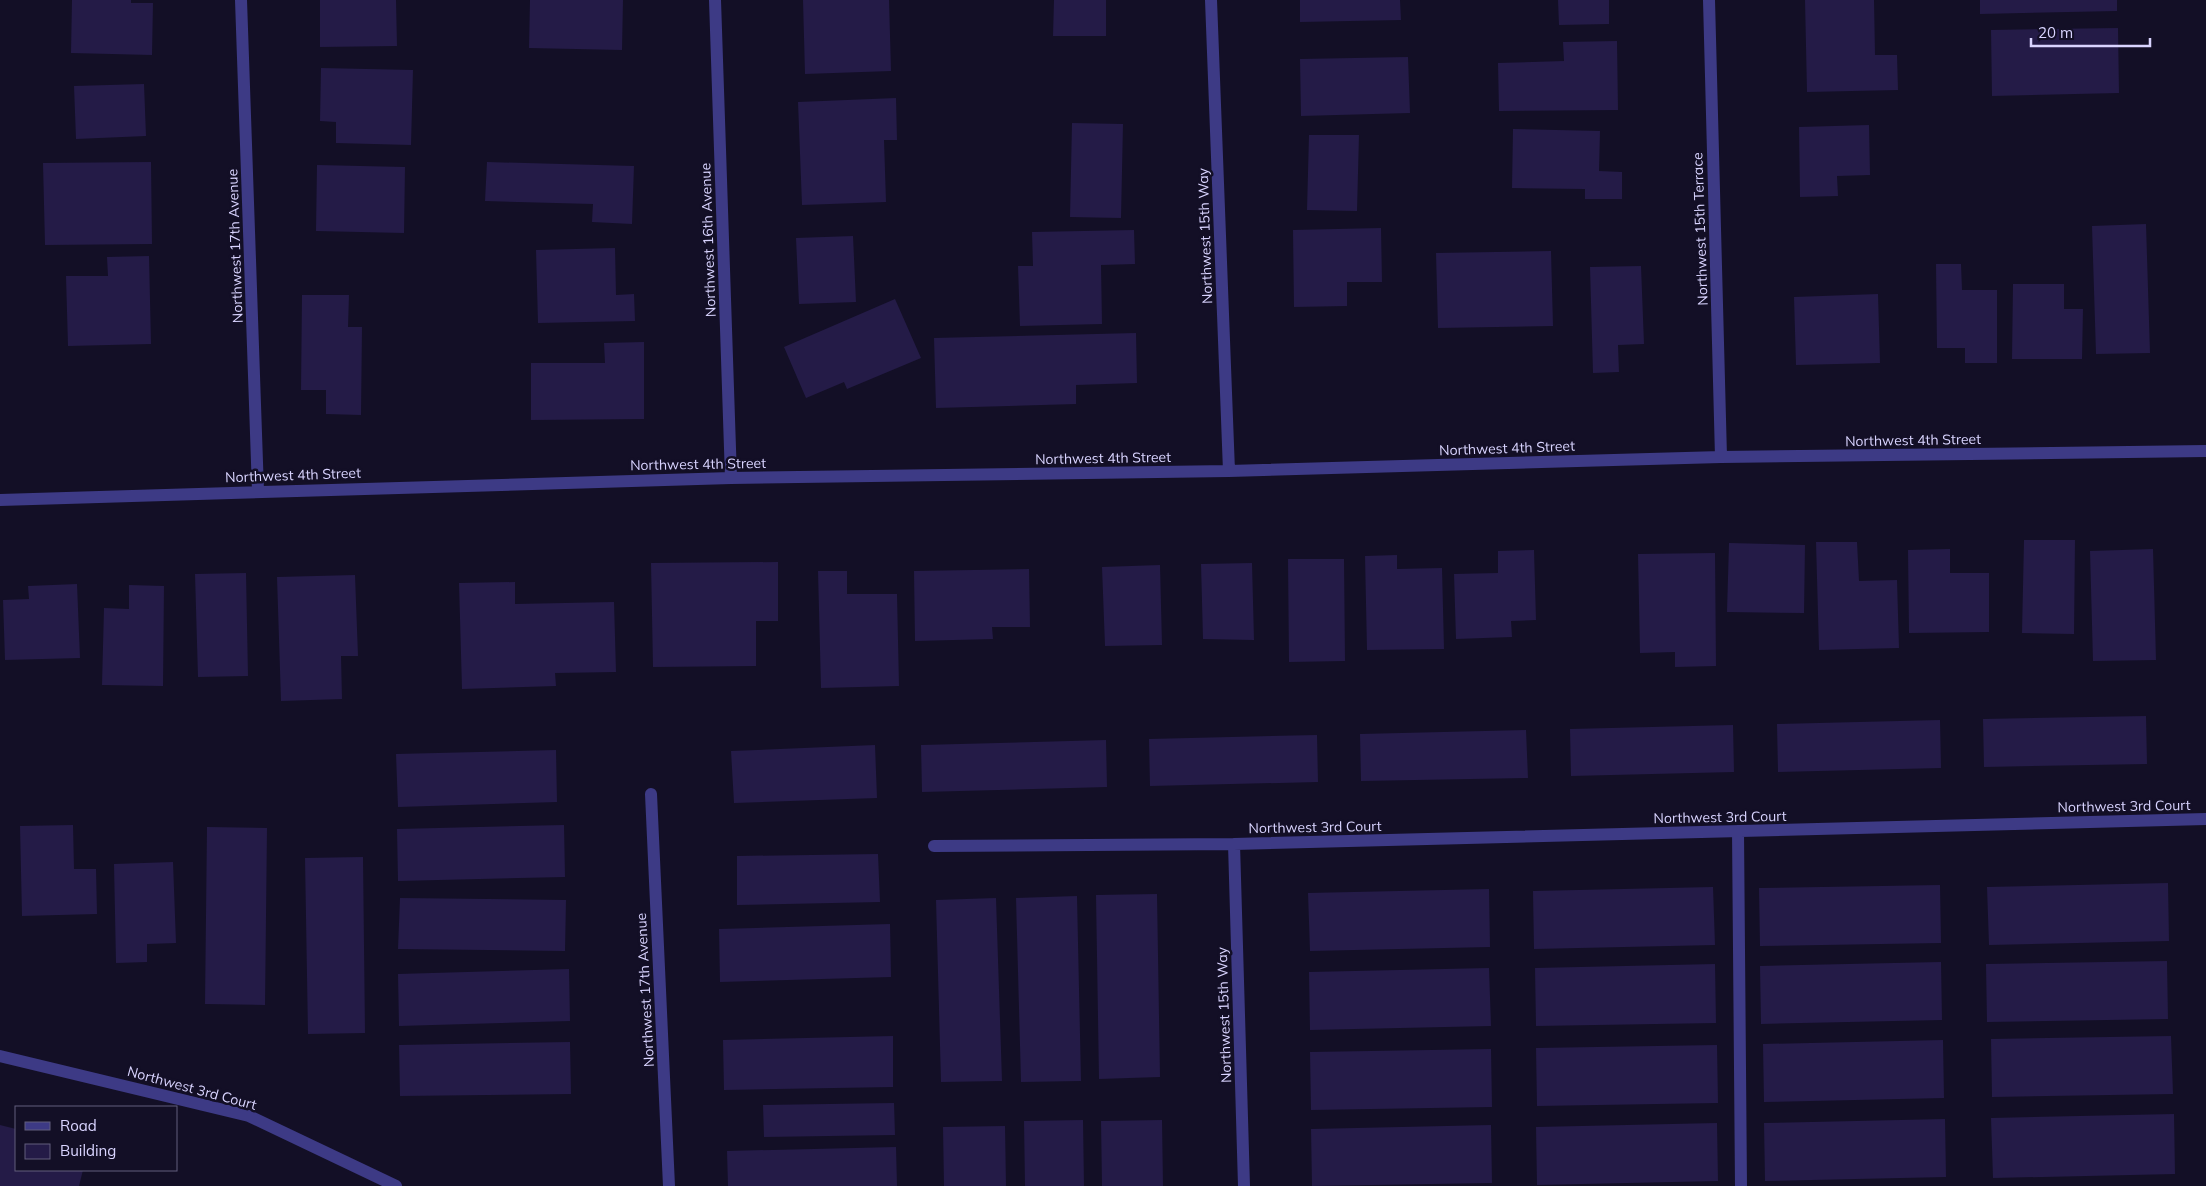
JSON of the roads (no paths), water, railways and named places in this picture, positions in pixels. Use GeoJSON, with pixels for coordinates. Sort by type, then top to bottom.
{"type":"FeatureCollection","features":[{"type":"Feature","properties":{"kind":"street","name":"Northwest 17th Avenue"},"geometry":{"type":"LineString","coordinates":[[241,0],[258,491]]}},
{"type":"Feature","properties":{"kind":"street","name":"Northwest 16th Avenue"},"geometry":{"type":"LineString","coordinates":[[716,0],[731,478]]}},
{"type":"Feature","properties":{"kind":"street","name":"Northwest 15th Way"},"geometry":{"type":"LineString","coordinates":[[1211,0],[1229,471]]}},
{"type":"Feature","properties":{"kind":"street","name":"Northwest 15th Terrace"},"geometry":{"type":"LineString","coordinates":[[1709,0],[1721,457]]}},
{"type":"Feature","properties":{"kind":"street","name":"Northwest 4th Street"},"geometry":{"type":"LineString","coordinates":[[0,500],[731,478],[1229,471],[1721,457],[2206,451]]}},
{"type":"Feature","properties":{"kind":"street","name":"Northwest 17th Avenue"},"geometry":{"type":"LineString","coordinates":[[651,794],[669,1186]]}},
{"type":"Feature","properties":{"kind":"street","name":"Northwest 3rd Court"},"geometry":{"type":"LineString","coordinates":[[934,846],[1234,844],[2206,819]]}},
{"type":"Feature","properties":{"kind":"street"},"geometry":{"type":"LineString","coordinates":[[1738,831],[1741,1186]]}},
{"type":"Feature","properties":{"kind":"street","name":"Northwest 15th Way"},"geometry":{"type":"LineString","coordinates":[[1234,844],[1244,1186]]}},
{"type":"Feature","properties":{"kind":"street","name":"Northwest 3rd Court"},"geometry":{"type":"LineString","coordinates":[[0,1056],[250,1116],[396,1186]]}}]}
